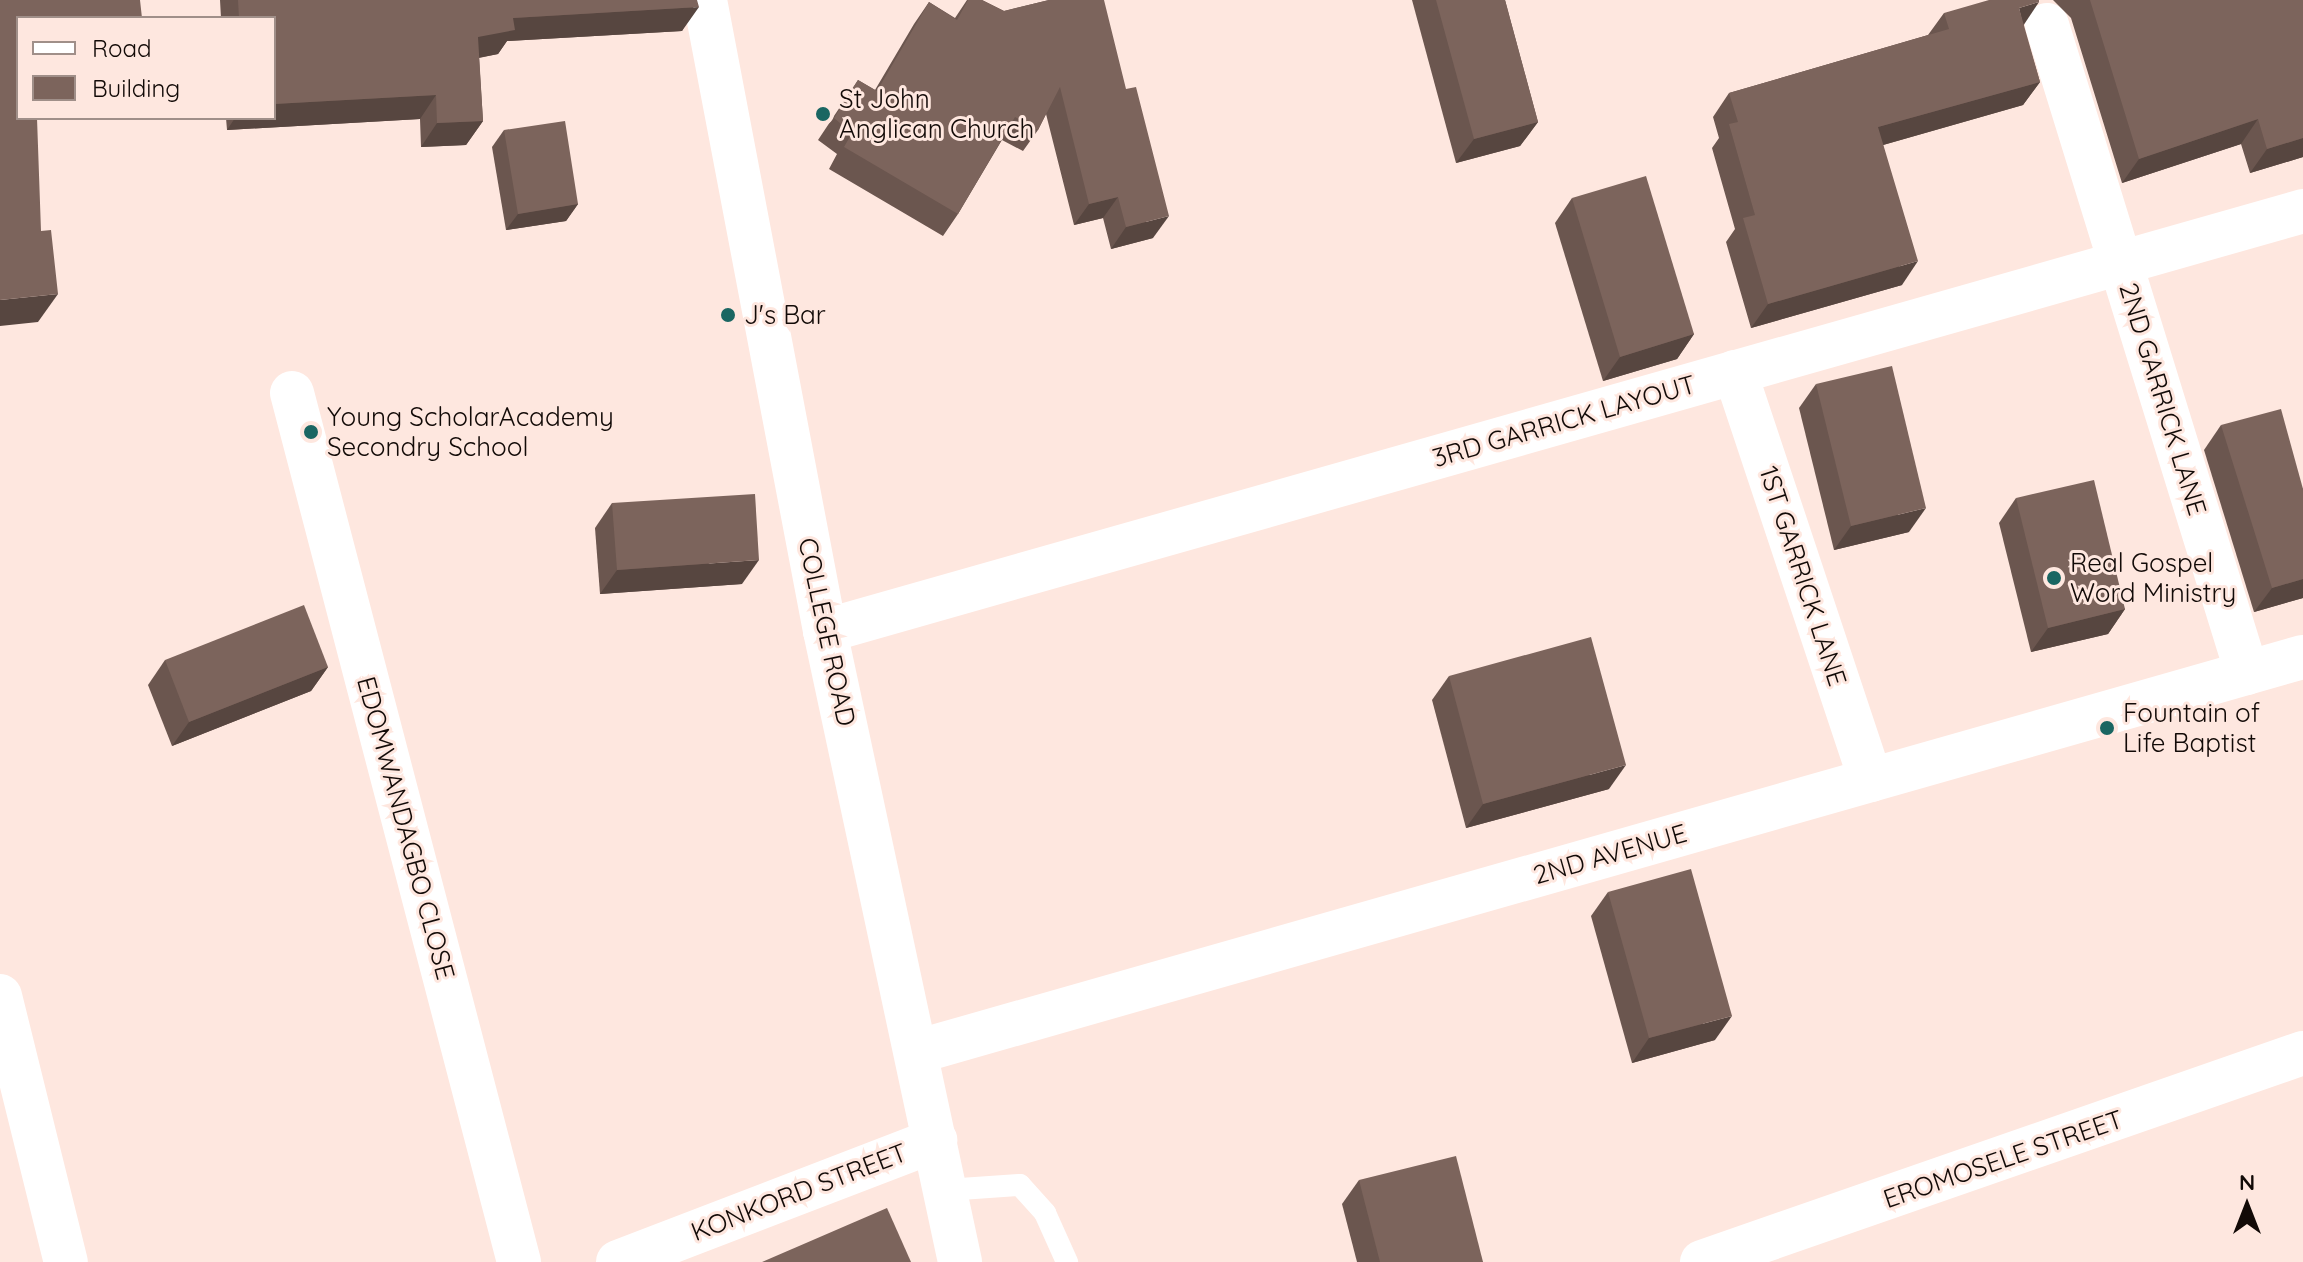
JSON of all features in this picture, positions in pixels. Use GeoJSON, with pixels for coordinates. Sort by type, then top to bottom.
{"type":"FeatureCollection","features":[{"type":"Feature","properties":{"kind":"street","name":"COLLEGE ROAD"},"geometry":{"type":"LineString","coordinates":[[705,0],[825,631],[960,1262]]}},
{"type":"Feature","properties":{"kind":"street","name":"2ND GARRICK LANE"},"geometry":{"type":"LineString","coordinates":[[2047,25],[2247,673]]}},
{"type":"Feature","properties":{"kind":"street","name":"3RD GARRICK LAYOUT"},"geometry":{"type":"LineString","coordinates":[[825,631],[2303,211]]}},
{"type":"Feature","properties":{"kind":"street","name":"1ST GARRICK LANE"},"geometry":{"type":"LineString","coordinates":[[1735,372],[1871,780]]}},
{"type":"Feature","properties":{"kind":"street","name":"EDOMWANDAGBO CLOSE"},"geometry":{"type":"LineString","coordinates":[[292,393],[519,1262]]}},
{"type":"Feature","properties":{"kind":"street","name":"2ND AVENUE"},"geometry":{"type":"LineString","coordinates":[[916,1052],[2303,657]]}},
{"type":"Feature","properties":{"kind":"street"},"geometry":{"type":"LineString","coordinates":[[0,996],[66,1262]]}},
{"type":"Feature","properties":{"kind":"street","name":"EROMOSELE STREET"},"geometry":{"type":"LineString","coordinates":[[1702,1262],[2303,1053]]}},
{"type":"Feature","properties":{"kind":"street","name":"KONKORD STREET"},"geometry":{"type":"LineString","coordinates":[[618,1262],[935,1140]]}},
{"type":"Feature","properties":{"kind":"lane"},"geometry":{"type":"LineString","coordinates":[[946,1190],[1020,1185],[1045,1213],[1067,1262]]}},
{"type":"Feature","properties":{"kind":"building"},"geometry":{"type":"Polygon","coordinates":[[[0,0],[140,0],[142,16],[16,16],[16,120],[37,120],[41,231],[51,230],[58,294],[0,300],[0,0]]]}},
{"type":"Feature","properties":{"kind":"building"},"geometry":{"type":"Polygon","coordinates":[[[238,0],[697,0],[699,7],[513,18],[515,30],[478,37],[483,121],[437,123],[436,95],[276,104],[276,16],[239,16],[238,0]]]}},
{"type":"Feature","properties":{"kind":"building"},"geometry":{"type":"Polygon","coordinates":[[[968,0],[982,0],[1004,11],[1049,0],[1104,0],[1126,89],[1136,87],[1169,216],[1126,227],[1118,197],[1089,204],[1060,87],[1038,130],[1015,117],[958,214],[844,147],[852,133],[834,118],[858,80],[877,91],[929,2],[957,20],[968,0]]]}},
{"type":"Feature","properties":{"kind":"building"},"geometry":{"type":"Polygon","coordinates":[[[1436,0],[1505,0],[1538,122],[1474,139],[1436,0]]]}},
{"type":"Feature","properties":{"kind":"building"},"geometry":{"type":"Polygon","coordinates":[[[1989,0],[2039,0],[2019,8],[2040,82],[1878,127],[1918,261],[1768,304],[1743,218],[1755,215],[1729,124],[1738,122],[1729,93],[1949,29],[1944,13],[1989,0]]]}},
{"type":"Feature","properties":{"kind":"building"},"geometry":{"type":"Polygon","coordinates":[[[2090,0],[2303,0],[2303,138],[2267,149],[2258,119],[2139,159],[2090,0]]]}},
{"type":"Feature","properties":{"kind":"building"},"geometry":{"type":"Polygon","coordinates":[[[565,121],[578,204],[518,214],[504,130],[565,121]]]}},
{"type":"Feature","properties":{"kind":"building"},"geometry":{"type":"Polygon","coordinates":[[[1646,176],[1694,334],[1620,357],[1572,198],[1646,176]]]}},
{"type":"Feature","properties":{"kind":"building"},"geometry":{"type":"Polygon","coordinates":[[[1892,366],[1926,508],[1851,526],[1816,384],[1892,366]]]}},
{"type":"Feature","properties":{"kind":"building"},"geometry":{"type":"Polygon","coordinates":[[[2281,409],[2303,489],[2303,579],[2272,588],[2221,425],[2281,409]]]}},
{"type":"Feature","properties":{"kind":"building","name":"Real Gospel Word Ministry"},"geometry":{"type":"Polygon","coordinates":[[[2094,480],[2125,609],[2048,628],[2016,498],[2094,480]]]}},
{"type":"Feature","properties":{"kind":"building"},"geometry":{"type":"Polygon","coordinates":[[[755,494],[759,560],[617,570],[612,503],[755,494]]]}},
{"type":"Feature","properties":{"kind":"building"},"geometry":{"type":"Polygon","coordinates":[[[304,605],[328,667],[189,722],[165,660],[304,605]]]}},
{"type":"Feature","properties":{"kind":"building"},"geometry":{"type":"Polygon","coordinates":[[[1591,637],[1626,765],[1483,804],[1449,676],[1591,637]]]}},
{"type":"Feature","properties":{"kind":"building"},"geometry":{"type":"Polygon","coordinates":[[[1691,869],[1732,1016],[1649,1038],[1608,892],[1691,869]]]}},
{"type":"Feature","properties":{"kind":"building"},"geometry":{"type":"Polygon","coordinates":[[[1456,1156],[1483,1262],[1380,1262],[1359,1180],[1456,1156]]]}},
{"type":"Feature","properties":{"kind":"building"},"geometry":{"type":"Polygon","coordinates":[[[887,1208],[911,1262],[762,1262],[887,1208]]]}},
{"type":"Feature","properties":{"kind":"place","name":"St John Anglican Church"},"geometry":{"type":"Point","coordinates":[823,114]}},
{"type":"Feature","properties":{"kind":"place","name":"J's Bar"},"geometry":{"type":"Point","coordinates":[728,315]}},
{"type":"Feature","properties":{"kind":"place","name":"Young ScholarAcademy Secondry School"},"geometry":{"type":"Point","coordinates":[311,432]}},
{"type":"Feature","properties":{"kind":"place","name":"Real Gospel Word Ministry"},"geometry":{"type":"Point","coordinates":[2054,578]}},
{"type":"Feature","properties":{"kind":"place","name":"Fountain of Life Baptist"},"geometry":{"type":"Point","coordinates":[2107,728]}}]}
